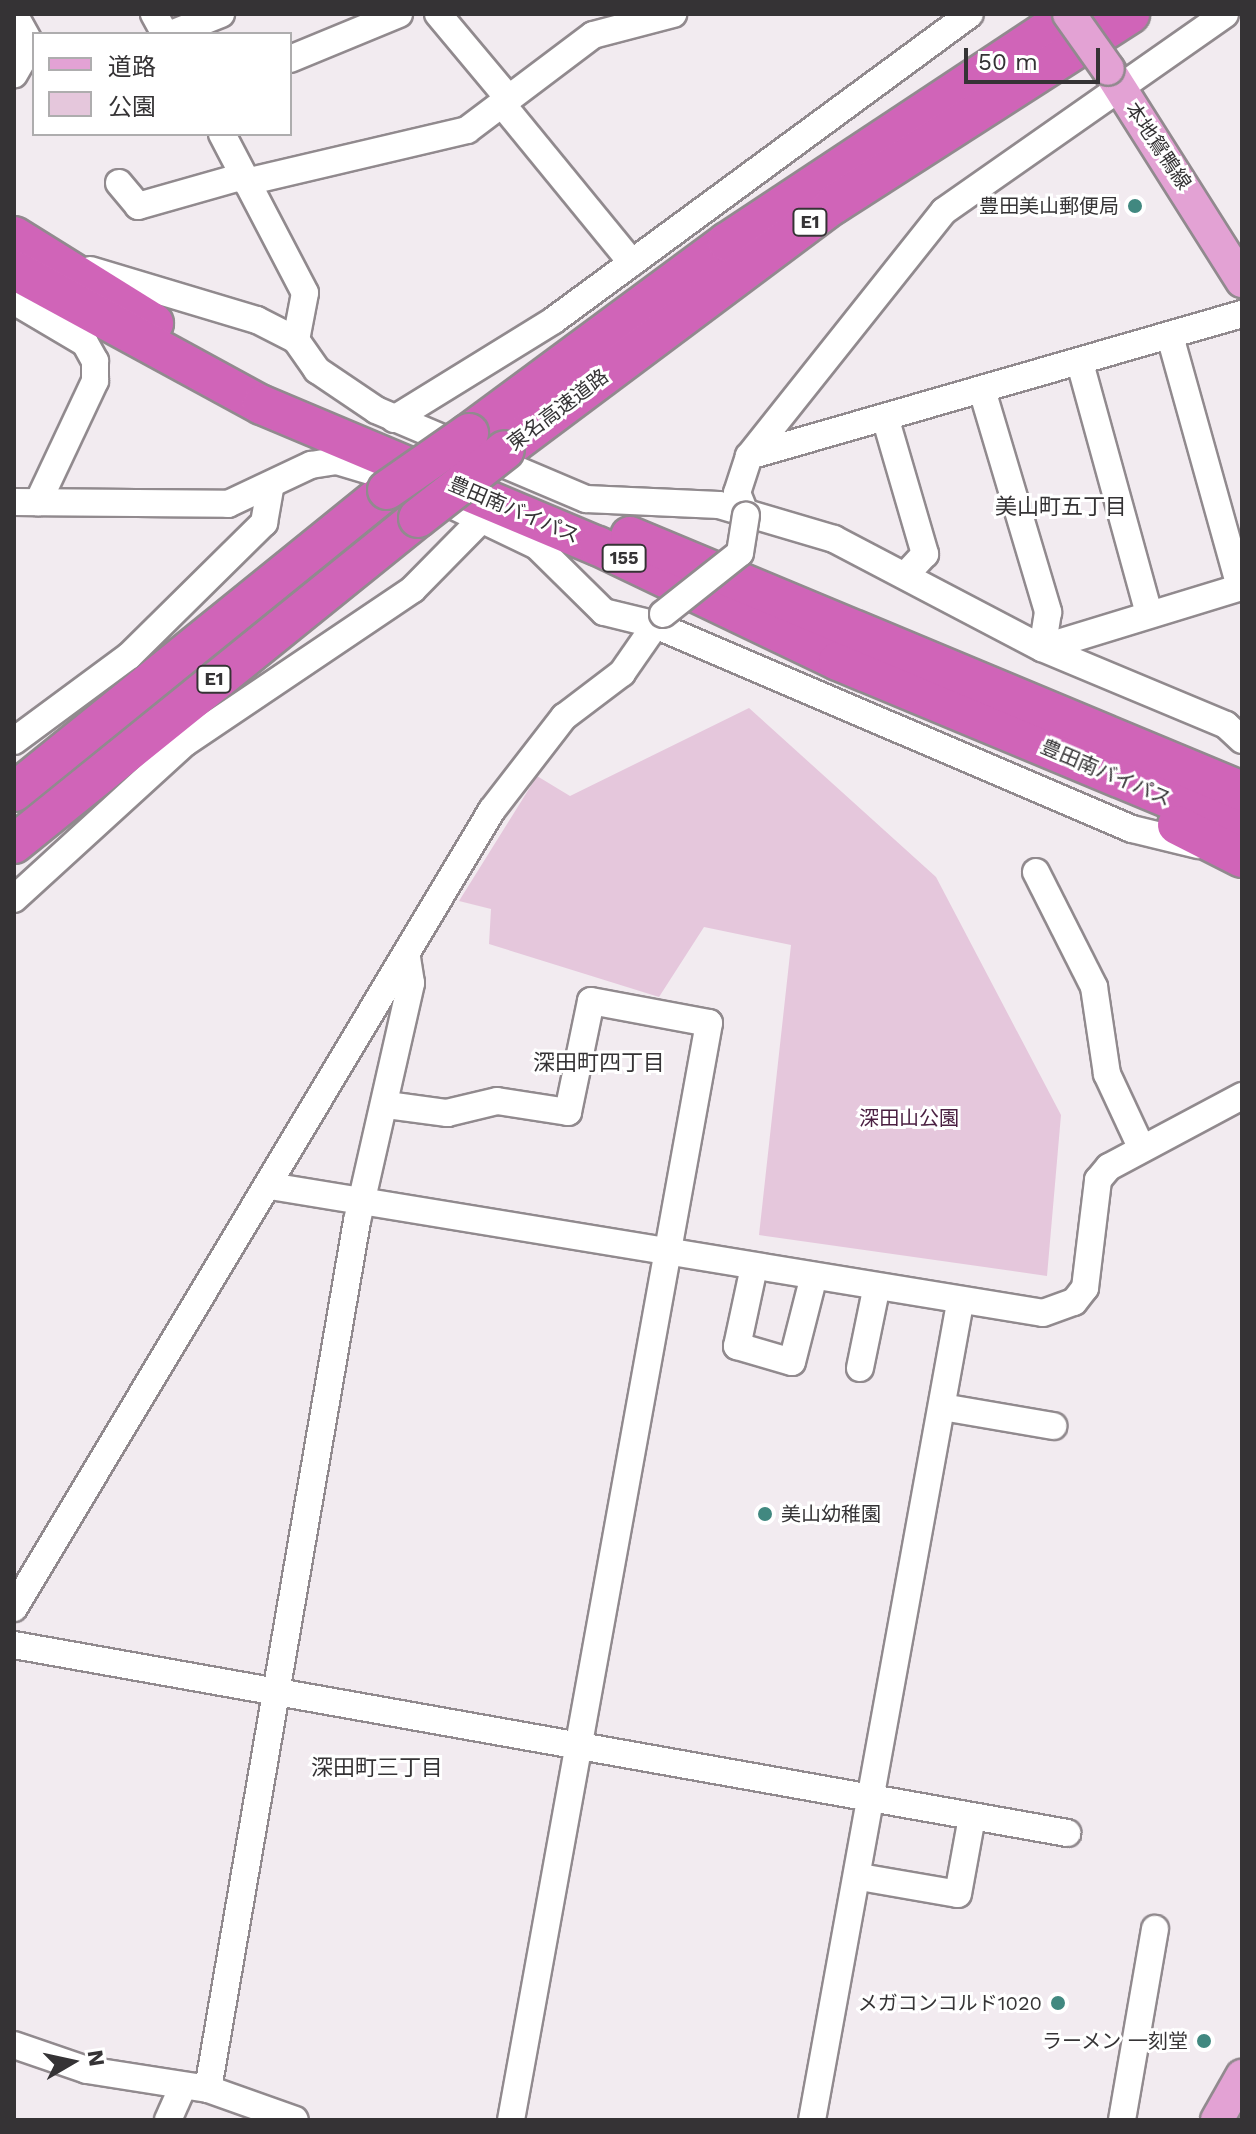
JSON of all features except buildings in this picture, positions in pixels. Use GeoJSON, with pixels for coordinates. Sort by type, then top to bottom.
{"type":"FeatureCollection","features":[{"type":"Feature","properties":{"kind":"highway","name":"東名高速道路"},"geometry":{"type":"LineString","coordinates":[[14,792],[387,490],[727,242],[1070,14]]}},
{"type":"Feature","properties":{"kind":"highway","name":"東名高速道路"},"geometry":{"type":"LineString","coordinates":[[14,844],[505,450],[833,205],[1130,14]]}},
{"type":"Feature","properties":{"kind":"highway","name":"豊田南バイパス"},"geometry":{"type":"LineString","coordinates":[[14,236],[168,331],[263,379],[1242,791]]}},
{"type":"Feature","properties":{"kind":"highway","name":"豊田南バイパス"},"geometry":{"type":"LineString","coordinates":[[14,270],[262,405],[666,608],[838,661],[1237,846]]}},
{"type":"Feature","properties":{"kind":"highway","name":"155"},"geometry":{"type":"LineString","coordinates":[[638,539],[760,568],[1242,763]]}},
{"type":"Feature","properties":{"kind":"main road","name":"本地鴛鴨線"},"geometry":{"type":"LineString","coordinates":[[1070,14],[1242,281]]}},
{"type":"Feature","properties":{"kind":"main road"},"geometry":{"type":"LineString","coordinates":[[1217,2120],[1242,2076]]}},
{"type":"Feature","properties":{"kind":"street"},"geometry":{"type":"LineString","coordinates":[[14,14],[31,45],[14,75]]}},
{"type":"Feature","properties":{"kind":"street"},"geometry":{"type":"LineString","coordinates":[[154,14],[164,32]]}},
{"type":"Feature","properties":{"kind":"street"},"geometry":{"type":"LineString","coordinates":[[176,32],[221,14]]}},
{"type":"Feature","properties":{"kind":"street"},"geometry":{"type":"LineString","coordinates":[[292,58],[399,14]]}},
{"type":"Feature","properties":{"kind":"street"},"geometry":{"type":"LineString","coordinates":[[438,14],[632,263]]}},
{"type":"Feature","properties":{"kind":"street"},"geometry":{"type":"LineString","coordinates":[[119,183],[138,206],[467,130],[593,35],[673,14]]}},
{"type":"Feature","properties":{"kind":"street"},"geometry":{"type":"LineString","coordinates":[[394,419],[632,263],[739,177],[970,14]]}},
{"type":"Feature","properties":{"kind":"street"},"geometry":{"type":"LineString","coordinates":[[14,1608],[270,1186],[492,810],[564,717],[622,673],[666,608],[740,553],[746,515],[737,493],[749,456],[944,211],[1114,80],[1225,14]]}},
{"type":"Feature","properties":{"kind":"street"},"geometry":{"type":"LineString","coordinates":[[223,136],[305,293],[296,340]]}},
{"type":"Feature","properties":{"kind":"street"},"geometry":{"type":"LineString","coordinates":[[14,219],[95,274],[257,320],[296,340],[317,370],[394,419],[586,499],[719,505],[834,539],[908,572],[1042,648],[1226,725],[1242,740]]}},
{"type":"Feature","properties":{"kind":"street"},"geometry":{"type":"LineString","coordinates":[[14,301],[85,343],[95,361],[95,381],[26,502],[228,504],[270,489],[311,465],[337,461],[373,469],[482,519],[554,558],[604,612],[666,608]]}},
{"type":"Feature","properties":{"kind":"street"},"geometry":{"type":"LineString","coordinates":[[749,456],[1242,314]]}},
{"type":"Feature","properties":{"kind":"street"},"geometry":{"type":"LineString","coordinates":[[1042,648],[1241,587],[1170,336]]}},
{"type":"Feature","properties":{"kind":"street"},"geometry":{"type":"LineString","coordinates":[[1080,363],[1149,613]]}},
{"type":"Feature","properties":{"kind":"street"},"geometry":{"type":"LineString","coordinates":[[982,390],[1048,612],[1042,648]]}},
{"type":"Feature","properties":{"kind":"street"},"geometry":{"type":"LineString","coordinates":[[885,417],[925,554],[908,572]]}},
{"type":"Feature","properties":{"kind":"street"},"geometry":{"type":"LineString","coordinates":[[14,741],[129,656],[264,523],[270,489]]}},
{"type":"Feature","properties":{"kind":"street"},"geometry":{"type":"LineString","coordinates":[[14,899],[185,743],[413,589],[482,519]]}},
{"type":"Feature","properties":{"kind":"street"},"geometry":{"type":"LineString","coordinates":[[1036,872],[1094,987],[1107,1074],[1141,1147]]}},
{"type":"Feature","properties":{"kind":"street"},"geometry":{"type":"LineString","coordinates":[[168,2120],[195,2088],[276,1689],[364,1205],[411,983],[407,957]]}},
{"type":"Feature","properties":{"kind":"street"},"geometry":{"type":"LineString","coordinates":[[387,1105],[447,1113],[497,1101],[568,1112],[591,1001],[702,1018],[709,1023],[662,1254],[511,2120]]}},
{"type":"Feature","properties":{"kind":"street"},"geometry":{"type":"LineString","coordinates":[[270,1186],[364,1205],[814,1276],[876,1290],[1043,1313],[1074,1302],[1091,1271],[1098,1180],[1141,1147],[1207,1120],[1242,1096]]}},
{"type":"Feature","properties":{"kind":"street"},"geometry":{"type":"LineString","coordinates":[[754,1267],[737,1346],[792,1362],[814,1276]]}},
{"type":"Feature","properties":{"kind":"street"},"geometry":{"type":"LineString","coordinates":[[860,1368],[876,1290]]}},
{"type":"Feature","properties":{"kind":"street"},"geometry":{"type":"LineString","coordinates":[[812,2120],[875,1801],[960,1303]]}},
{"type":"Feature","properties":{"kind":"street"},"geometry":{"type":"LineString","coordinates":[[942,1407],[1053,1426]]}},
{"type":"Feature","properties":{"kind":"street"},"geometry":{"type":"LineString","coordinates":[[14,1645],[276,1689],[875,1801],[1067,1833]]}},
{"type":"Feature","properties":{"kind":"street"},"geometry":{"type":"LineString","coordinates":[[860,1877],[958,1894],[972,1817]]}},
{"type":"Feature","properties":{"kind":"street"},"geometry":{"type":"LineString","coordinates":[[1122,2120],[1155,1929]]}},
{"type":"Feature","properties":{"kind":"street"},"geometry":{"type":"LineString","coordinates":[[14,2045],[87,2070],[195,2088],[295,2120]]}},
{"type":"Feature","properties":{"kind":"green space","name":"深田山公園"},"geometry":{"type":"Polygon","coordinates":[[[749,708],[936,877],[1061,1115],[1047,1276],[759,1235],[791,945],[704,927],[659,997],[489,944],[491,909],[459,901],[537,776],[570,796],[749,708]]]}},
{"type":"Feature","properties":{"kind":"place","name":"豊田美山郵便局"},"geometry":{"type":"Point","coordinates":[1135,206]}},
{"type":"Feature","properties":{"kind":"place","name":"美山幼稚園"},"geometry":{"type":"Point","coordinates":[765,1514]}},
{"type":"Feature","properties":{"kind":"place","name":"メガコンコルド1020"},"geometry":{"type":"Point","coordinates":[1058,2003]}},
{"type":"Feature","properties":{"kind":"place","name":"ラーメン 一刻堂"},"geometry":{"type":"Point","coordinates":[1204,2041]}},
{"type":"Feature","properties":{"kind":"district","name":"美山町五丁目"},"geometry":{"type":"Point","coordinates":[1061,507]}},
{"type":"Feature","properties":{"kind":"district","name":"深田町四丁目"},"geometry":{"type":"Point","coordinates":[599,1063]}},
{"type":"Feature","properties":{"kind":"district","name":"深田町三丁目"},"geometry":{"type":"Point","coordinates":[377,1768]}}]}
